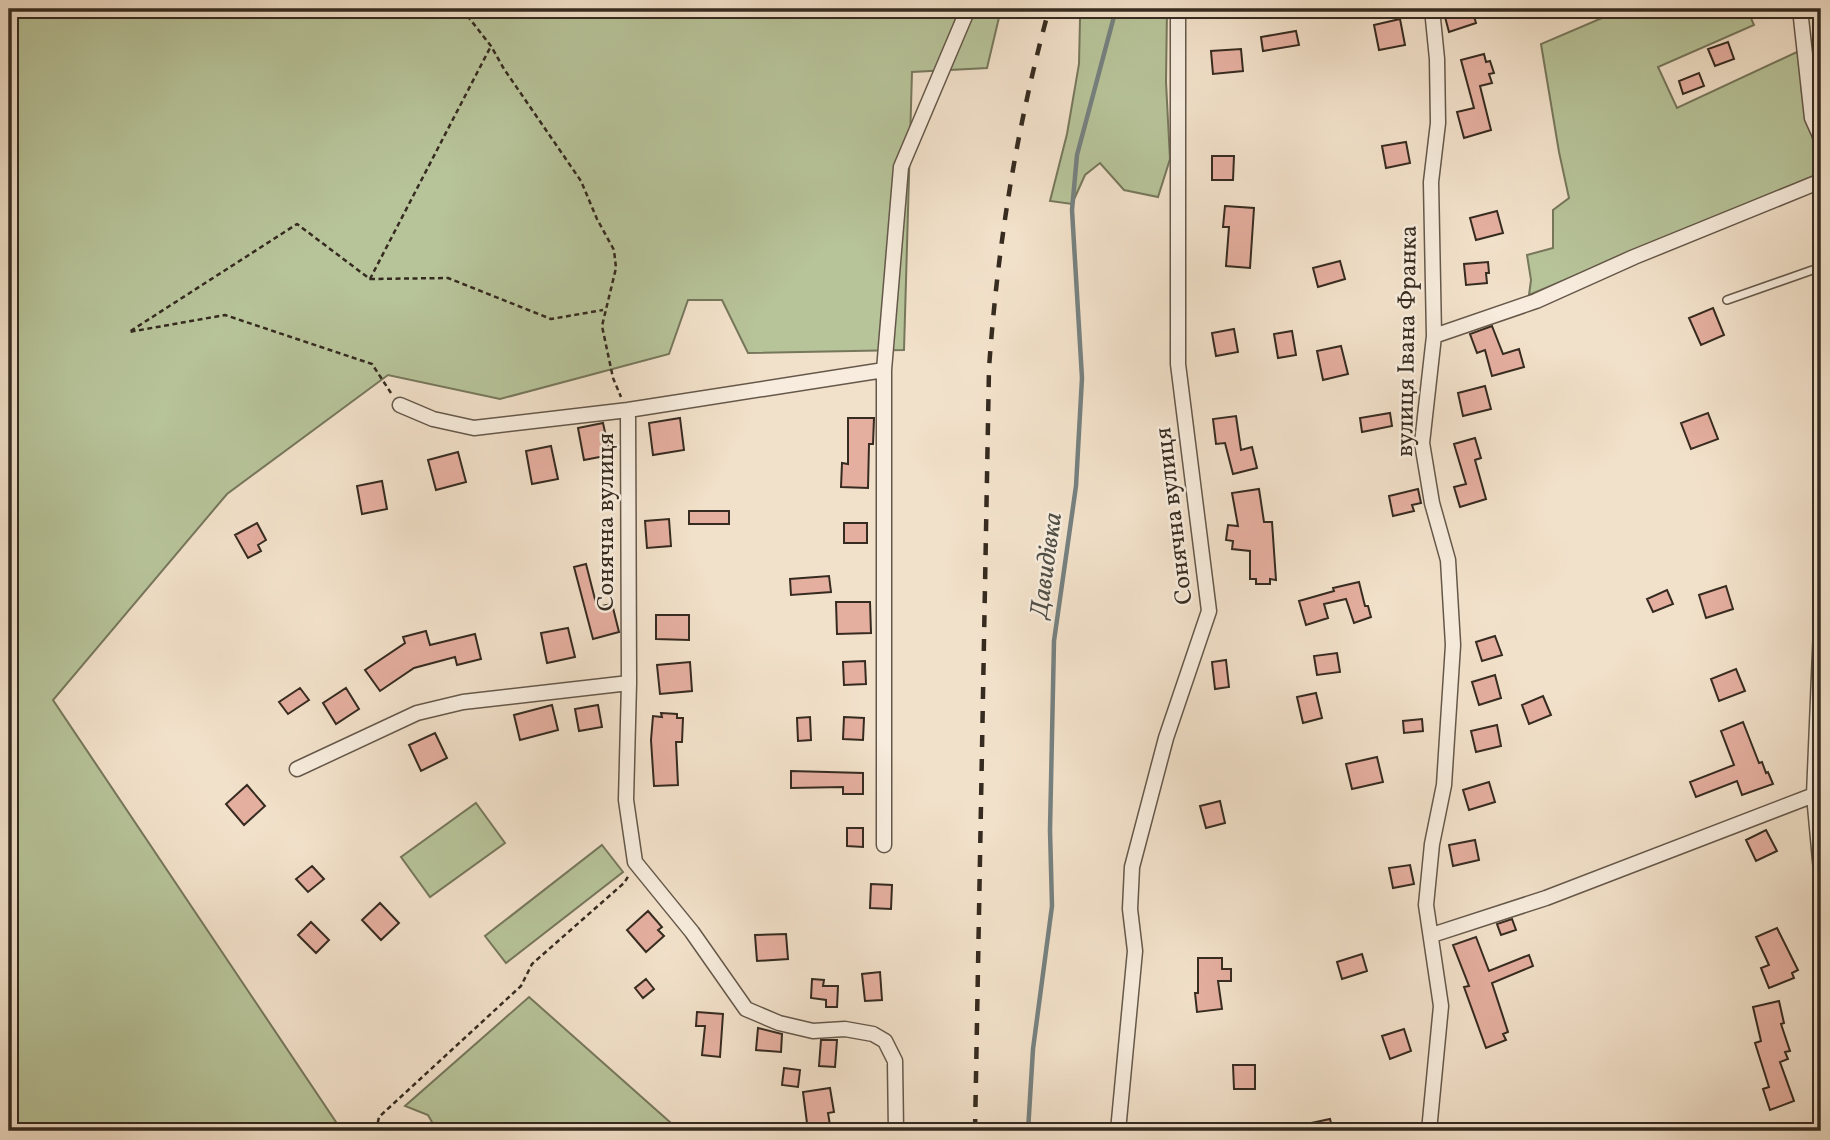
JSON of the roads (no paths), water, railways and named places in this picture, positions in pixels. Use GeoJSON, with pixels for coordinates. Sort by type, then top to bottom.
{"type":"FeatureCollection","features":[{"type":"Feature","properties":{"kind":"street"},"geometry":{"type":"LineString","coordinates":[[884,845],[884,370],[901,167],[968,9]]}},
{"type":"Feature","properties":{"kind":"street","name":"Сонячна вулиця"},"geometry":{"type":"LineString","coordinates":[[1118,1131],[1135,951],[1130,909],[1132,867],[1166,738],[1209,611],[1178,364],[1178,9]]}},
{"type":"Feature","properties":{"kind":"street","name":"вулиця Івана Франка"},"geometry":{"type":"LineString","coordinates":[[1429,1131],[1441,1006],[1426,905],[1432,844],[1444,785],[1453,645],[1448,561],[1432,503],[1422,443],[1434,336],[1431,182],[1438,124],[1437,59],[1432,9]]}},
{"type":"Feature","properties":{"kind":"street"},"geometry":{"type":"LineString","coordinates":[[1800,9],[1812,118],[1821,138]]}},
{"type":"Feature","properties":{"kind":"street"},"geometry":{"type":"LineString","coordinates":[[1434,336],[1535,301],[1634,257],[1821,181]]}},
{"type":"Feature","properties":{"kind":"street","name":"Сонячна вулиця"},"geometry":{"type":"LineString","coordinates":[[884,370],[628,410],[629,683],[626,800],[635,862],[692,932],[746,1009],[779,1023],[813,1031],[845,1029],[873,1034],[885,1041],[895,1061],[896,1131]]}},
{"type":"Feature","properties":{"kind":"street"},"geometry":{"type":"LineString","coordinates":[[400,405],[433,419],[474,428],[628,410]]}},
{"type":"Feature","properties":{"kind":"street"},"geometry":{"type":"LineString","coordinates":[[1821,628],[1814,795],[1821,871]]}},
{"type":"Feature","properties":{"kind":"street"},"geometry":{"type":"LineString","coordinates":[[297,769],[417,713],[463,702],[629,683]]}},
{"type":"Feature","properties":{"kind":"street"},"geometry":{"type":"LineString","coordinates":[[1432,935],[1546,898],[1814,795]]}},
{"type":"Feature","properties":{"kind":"lane"},"geometry":{"type":"LineString","coordinates":[[1727,300],[1821,267]]}},
{"type":"Feature","properties":{"kind":"waterway","name":"Давидівка"},"geometry":{"type":"LineString","coordinates":[[1028,1131],[1033,1049],[1052,906],[1050,830],[1054,641],[1076,486],[1082,378],[1072,210],[1077,155],[1116,9]]}},
{"type":"Feature","properties":{"kind":"railway"},"geometry":{"type":"LineString","coordinates":[[975,1131],[989,368],[1010,187],[1027,99],[1049,9]]}}]}
